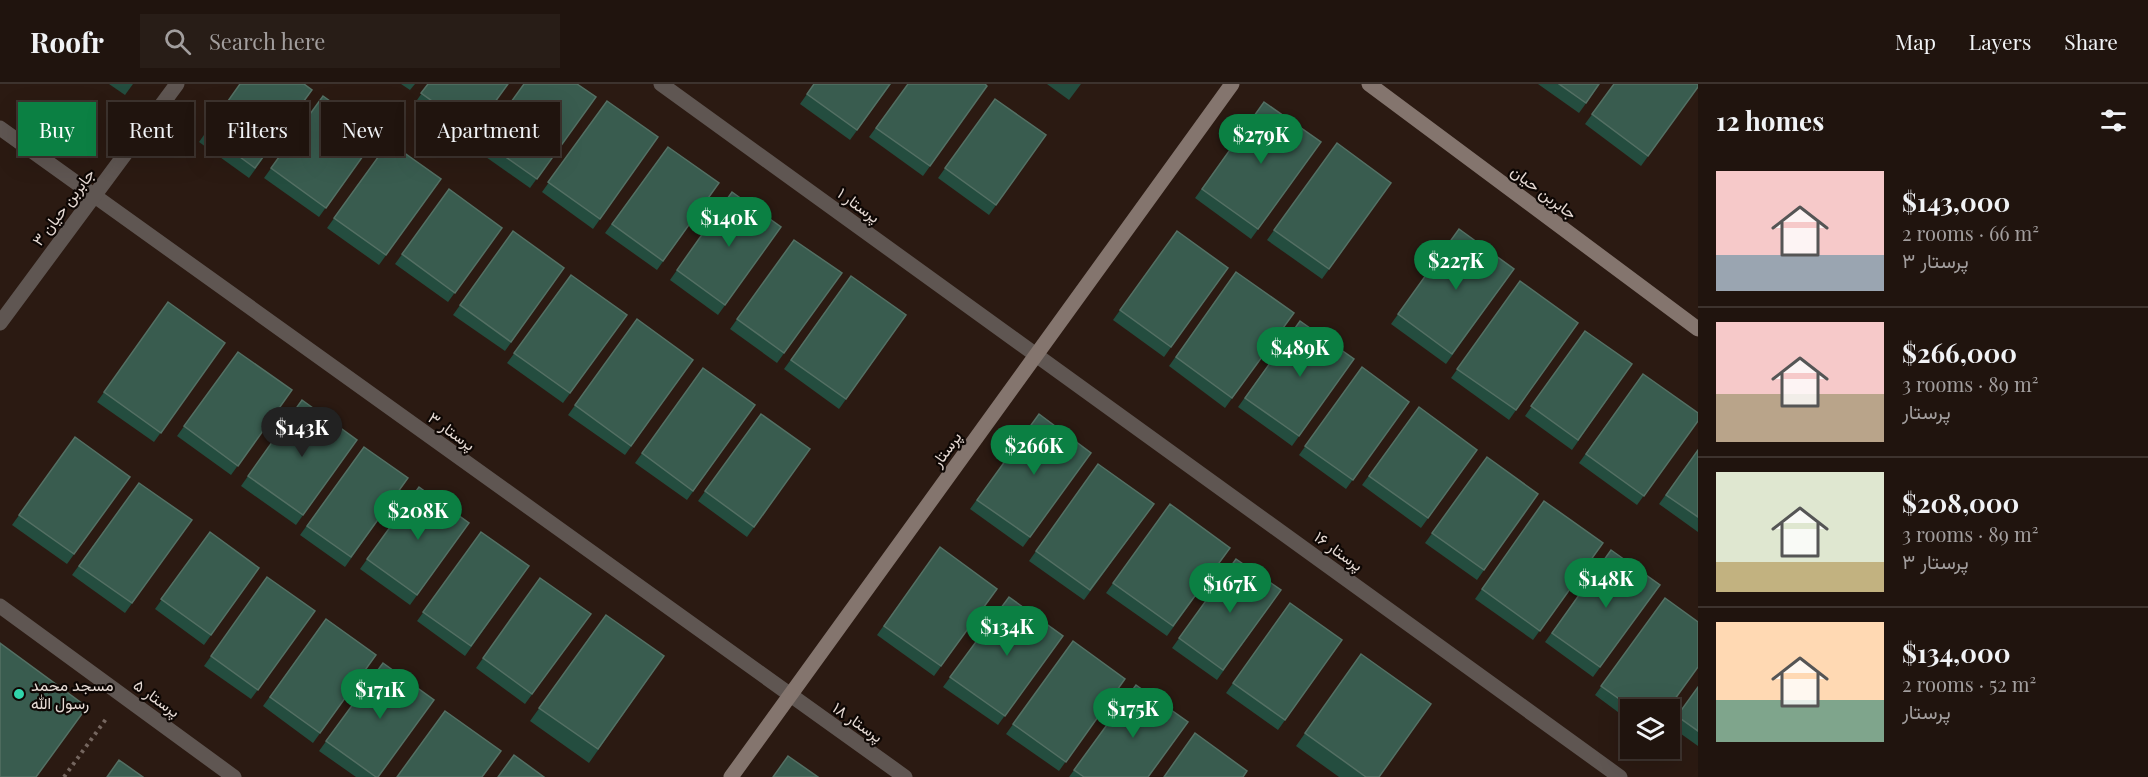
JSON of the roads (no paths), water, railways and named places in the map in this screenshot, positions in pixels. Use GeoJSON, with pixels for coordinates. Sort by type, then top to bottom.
{"type":"FeatureCollection","features":[{"type":"Feature","properties":{"kind":"street","name":"جابربن حیان ۳"},"geometry":{"type":"LineString","coordinates":[[0,323],[177,84]]}},
{"type":"Feature","properties":{"kind":"street","name":"پرستار ۱"},"geometry":{"type":"LineString","coordinates":[[661,84],[1036,355]]}},
{"type":"Feature","properties":{"kind":"street","name":"پرستار"},"geometry":{"type":"LineString","coordinates":[[731,777],[1232,84]]}},
{"type":"Feature","properties":{"kind":"street","name":"جابربن حیان"},"geometry":{"type":"LineString","coordinates":[[1369,84],[1698,329]]}},
{"type":"Feature","properties":{"kind":"street","name":"پرستار ۳"},"geometry":{"type":"LineString","coordinates":[[0,128],[790,696]]}},
{"type":"Feature","properties":{"kind":"street","name":"پرستار ۱۶"},"geometry":{"type":"LineString","coordinates":[[1036,355],[1620,777]]}},
{"type":"Feature","properties":{"kind":"street","name":"پرستار ۵"},"geometry":{"type":"LineString","coordinates":[[0,606],[234,777]]}},
{"type":"Feature","properties":{"kind":"street","name":"پرستار ۱۸"},"geometry":{"type":"LineString","coordinates":[[790,696],[905,777]]}},
{"type":"Feature","properties":{"kind":"place","name":"مسجد محمد رسول الله"},"geometry":{"type":"Point","coordinates":[19,694]}}]}
